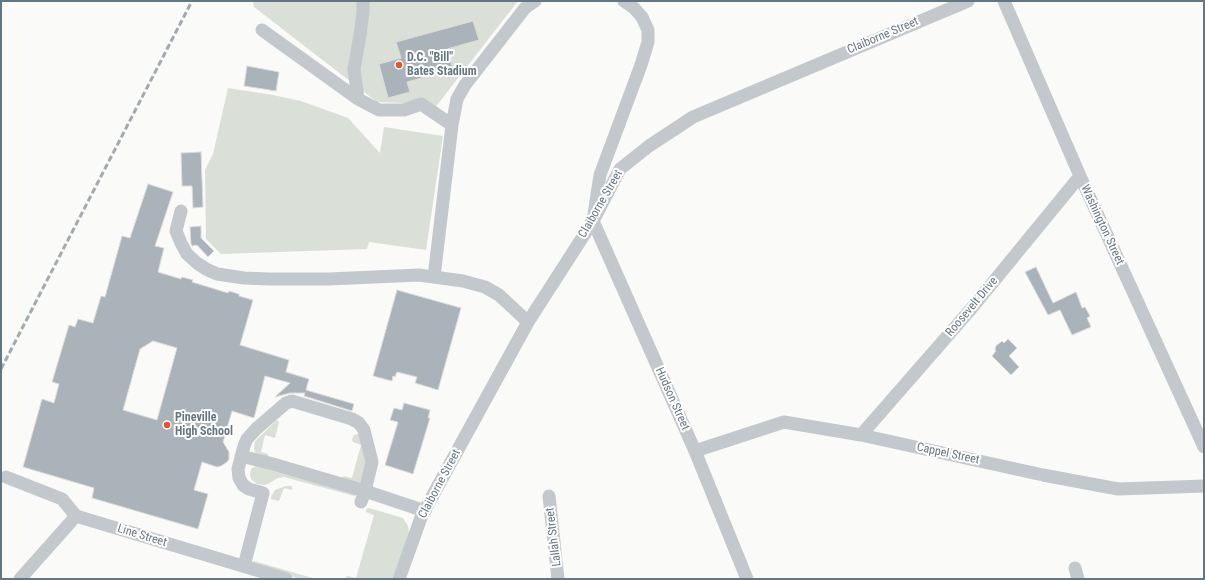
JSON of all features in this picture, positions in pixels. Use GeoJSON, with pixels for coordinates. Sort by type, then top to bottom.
{"type":"FeatureCollection","features":[{"type":"Feature","properties":{"kind":"street"},"geometry":{"type":"LineString","coordinates":[[358,99],[354,69],[360,35],[363,1]]}},
{"type":"Feature","properties":{"kind":"street"},"geometry":{"type":"LineString","coordinates":[[434,277],[452,124],[457,99],[465,86],[525,8],[535,1]]}},
{"type":"Feature","properties":{"kind":"street"},"geometry":{"type":"LineString","coordinates":[[593,221],[600,175],[641,65],[648,42],[648,30],[642,17],[634,8],[624,1]]}},
{"type":"Feature","properties":{"kind":"street","name":"Claiborne Street"},"geometry":{"type":"LineString","coordinates":[[399,579],[422,515],[528,322],[593,221],[620,169],[649,146],[692,117],[968,1]]}},
{"type":"Feature","properties":{"kind":"street","name":"Washington Street"},"geometry":{"type":"LineString","coordinates":[[1004,1],[1080,176],[1204,447]]}},
{"type":"Feature","properties":{"kind":"street"},"geometry":{"type":"LineString","coordinates":[[262,30],[358,99],[379,110],[404,110],[421,104],[452,124]]}},
{"type":"Feature","properties":{"kind":"street","name":"Roosevelt Drive"},"geometry":{"type":"LineString","coordinates":[[861,435],[971,309],[1080,176]]}},
{"type":"Feature","properties":{"kind":"street"},"geometry":{"type":"LineString","coordinates":[[181,211],[176,231],[181,244],[187,254],[197,263],[206,270],[217,274],[244,278],[269,279],[419,275],[463,281],[485,287],[499,295],[528,322]]}},
{"type":"Feature","properties":{"kind":"street","name":"Hudson Street"},"geometry":{"type":"LineString","coordinates":[[593,221],[695,451],[748,579]]}},
{"type":"Feature","properties":{"kind":"street"},"geometry":{"type":"LineString","coordinates":[[244,566],[263,493],[249,489],[243,485],[239,478],[238,469],[247,439],[256,429],[286,403],[292,401],[352,419],[359,423],[364,430],[372,462],[372,475],[380,494],[385,498]]}},
{"type":"Feature","properties":{"kind":"street","name":"Cappel Street"},"geometry":{"type":"LineString","coordinates":[[695,451],[784,422],[861,435],[1043,475],[1118,489],[1204,486]]}},
{"type":"Feature","properties":{"kind":"street"},"geometry":{"type":"LineString","coordinates":[[247,439],[248,449],[251,456],[255,460]]}},
{"type":"Feature","properties":{"kind":"street"},"geometry":{"type":"LineString","coordinates":[[242,456],[363,497],[385,498],[425,511]]}},
{"type":"Feature","properties":{"kind":"street"},"geometry":{"type":"LineString","coordinates":[[239,472],[246,462],[255,460]]}},
{"type":"Feature","properties":{"kind":"street"},"geometry":{"type":"LineString","coordinates":[[363,497],[372,462]]}},
{"type":"Feature","properties":{"kind":"street"},"geometry":{"type":"LineString","coordinates":[[6,477],[62,499],[76,516],[20,579]]}},
{"type":"Feature","properties":{"kind":"street","name":"Lallah Street"},"geometry":{"type":"LineString","coordinates":[[549,496],[558,579]]}},
{"type":"Feature","properties":{"kind":"street","name":"Line Street"},"geometry":{"type":"LineString","coordinates":[[76,516],[283,579]]}},
{"type":"Feature","properties":{"kind":"shaded area","name":"D.C. \"Bill\" Bates Stadium"},"geometry":{"type":"Polygon","coordinates":[[[253,1],[518,1],[434,109],[405,103],[377,102],[254,7],[253,1]]]}},
{"type":"Feature","properties":{"kind":"shaded area"},"geometry":{"type":"Polygon","coordinates":[[[228,88],[301,101],[348,118],[380,153],[384,127],[443,136],[426,250],[369,242],[367,249],[221,254],[206,239],[205,170],[213,154],[228,88]]]}},
{"type":"Feature","properties":{"kind":"shaded area"},"geometry":{"type":"Polygon","coordinates":[[[277,420],[279,422],[275,438],[265,435],[261,452],[268,454],[269,457],[260,456],[255,452],[255,441],[277,420]]]}},
{"type":"Feature","properties":{"kind":"shaded area"},"geometry":{"type":"Polygon","coordinates":[[[359,434],[366,461],[360,485],[342,478],[344,476],[352,478],[361,445],[353,442],[352,439],[354,435],[359,434]]]}},
{"type":"Feature","properties":{"kind":"shaded area"},"geometry":{"type":"Polygon","coordinates":[[[257,466],[357,495],[354,496],[284,477],[278,478],[268,484],[257,484],[252,480],[250,472],[252,468],[257,466]]]}},
{"type":"Feature","properties":{"kind":"shaded area"},"geometry":{"type":"Polygon","coordinates":[[[286,486],[291,486],[292,490],[284,488],[279,501],[271,499],[275,490],[286,486]]]}},
{"type":"Feature","properties":{"kind":"shaded area"},"geometry":{"type":"Polygon","coordinates":[[[369,508],[403,518],[408,526],[409,534],[392,579],[345,579],[348,576],[356,578],[374,515],[366,512],[366,509],[369,508]]]}},
{"type":"Feature","properties":{"kind":"shaded area"},"geometry":{"type":"Polygon","coordinates":[[[254,561],[316,579],[301,579],[253,565],[252,562],[254,561]]]}},
{"type":"Feature","properties":{"kind":"building"},"geometry":{"type":"Polygon","coordinates":[[[473,21],[479,40],[447,49],[453,69],[407,82],[410,92],[388,98],[379,64],[401,58],[396,42],[473,21]]]}},
{"type":"Feature","properties":{"kind":"building"},"geometry":{"type":"Polygon","coordinates":[[[247,66],[279,72],[276,91],[244,86],[247,66]]]}},
{"type":"Feature","properties":{"kind":"building"},"geometry":{"type":"Polygon","coordinates":[[[201,152],[203,207],[193,208],[192,186],[182,186],[181,153],[201,152]]]}},
{"type":"Feature","properties":{"kind":"building","name":"Pineville High School"},"geometry":{"type":"Polygon","coordinates":[[[148,184],[173,192],[155,246],[164,248],[158,272],[181,279],[182,277],[193,280],[192,282],[228,293],[229,291],[253,300],[240,345],[289,360],[286,372],[309,379],[306,390],[354,404],[352,411],[304,396],[305,393],[290,393],[275,397],[290,383],[265,376],[254,418],[232,411],[223,442],[229,452],[229,459],[227,462],[217,467],[202,462],[194,490],[208,494],[198,529],[92,498],[94,488],[23,467],[42,399],[54,403],[59,384],[52,382],[69,325],[75,327],[78,319],[93,323],[101,296],[105,297],[122,236],[130,238],[148,184]],[[153,341],[140,349],[123,410],[157,420],[177,348],[153,341]]]}},
{"type":"Feature","properties":{"kind":"building"},"geometry":{"type":"Polygon","coordinates":[[[201,226],[201,238],[214,251],[208,257],[197,245],[192,246],[191,244],[190,227],[201,226]]]}},
{"type":"Feature","properties":{"kind":"building"},"geometry":{"type":"Polygon","coordinates":[[[1036,267],[1053,303],[1076,292],[1082,308],[1085,307],[1090,316],[1087,318],[1091,327],[1072,335],[1060,310],[1048,315],[1025,272],[1036,267]]]}},
{"type":"Feature","properties":{"kind":"building"},"geometry":{"type":"Polygon","coordinates":[[[397,290],[461,308],[438,390],[415,383],[417,377],[397,372],[395,377],[393,376],[392,381],[373,376],[397,290]]]}},
{"type":"Feature","properties":{"kind":"building"},"geometry":{"type":"Polygon","coordinates":[[[1008,339],[1017,348],[1009,356],[1019,367],[1011,375],[992,356],[996,351],[996,346],[1002,341],[1004,343],[1008,339]]]}},
{"type":"Feature","properties":{"kind":"building"},"geometry":{"type":"Polygon","coordinates":[[[404,403],[430,410],[428,418],[430,418],[413,474],[385,465],[398,422],[390,420],[394,408],[402,410],[404,403]]]}},
{"type":"Feature","properties":{"kind":"railway"},"geometry":{"type":"LineString","coordinates":[[1,369],[192,1]]}},
{"type":"Feature","properties":{"kind":"place","name":"D.C. \"Bill\" Bates Stadium"},"geometry":{"type":"Point","coordinates":[399,65]}},
{"type":"Feature","properties":{"kind":"place","name":"Pineville High School"},"geometry":{"type":"Point","coordinates":[167,425]}}]}
